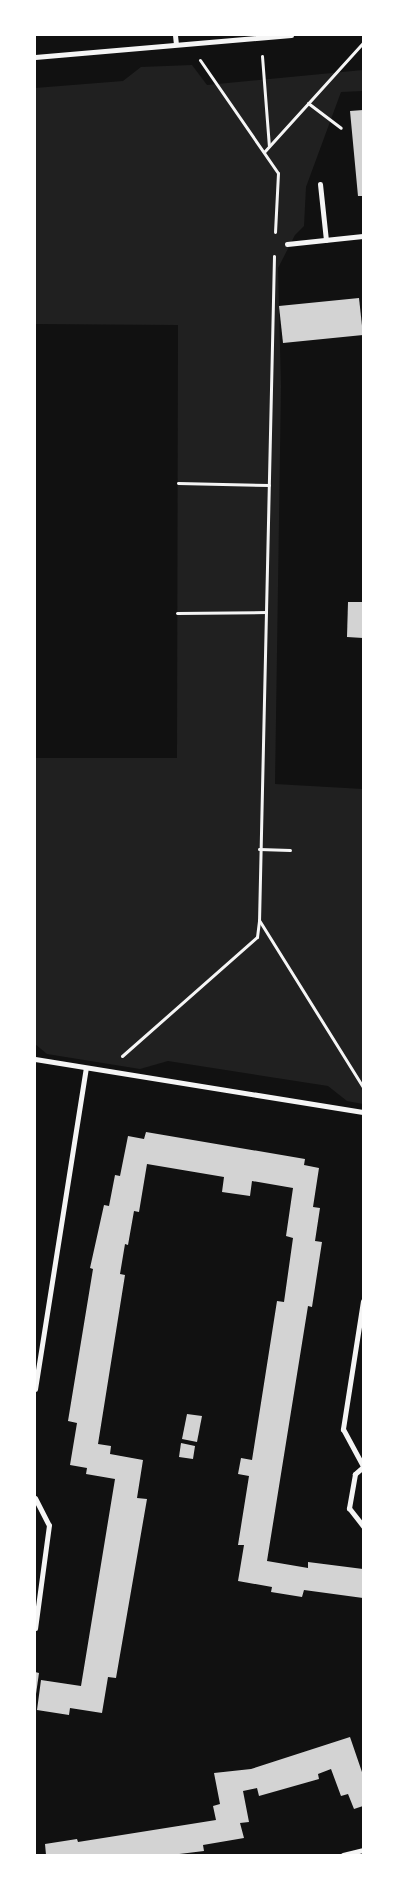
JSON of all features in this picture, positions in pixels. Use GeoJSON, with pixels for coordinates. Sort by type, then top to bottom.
{"type":"FeatureCollection","features":[{"type":"Feature","properties":{"kind":"street"},"geometry":{"type":"LineString","coordinates":[[175,35],[176,44]]}},
{"type":"Feature","properties":{"kind":"street"},"geometry":{"type":"LineString","coordinates":[[35,57],[291,35]]}},
{"type":"Feature","properties":{"kind":"street"},"geometry":{"type":"LineString","coordinates":[[320,184],[326,240]]}},
{"type":"Feature","properties":{"kind":"street"},"geometry":{"type":"LineString","coordinates":[[287,244],[363,236]]}},
{"type":"Feature","properties":{"kind":"street"},"geometry":{"type":"LineString","coordinates":[[35,1059],[363,1112]]}},
{"type":"Feature","properties":{"kind":"street"},"geometry":{"type":"LineString","coordinates":[[35,1389],[86,1068]]}},
{"type":"Feature","properties":{"kind":"street"},"geometry":{"type":"LineString","coordinates":[[363,1301],[343,1429],[363,1467],[355,1474],[349,1508],[363,1526]]}},
{"type":"Feature","properties":{"kind":"street"},"geometry":{"type":"LineString","coordinates":[[35,1498],[49,1525],[35,1628]]}},
{"type":"Feature","properties":{"kind":"street"},"geometry":{"type":"LineString","coordinates":[[343,1855],[363,1850]]}},
{"type":"Feature","properties":{"kind":"path"},"geometry":{"type":"LineString","coordinates":[[261,38],[269,146]]}},
{"type":"Feature","properties":{"kind":"path"},"geometry":{"type":"LineString","coordinates":[[264,152],[363,43]]}},
{"type":"Feature","properties":{"kind":"path"},"geometry":{"type":"LineString","coordinates":[[189,44],[278,173],[274,235]]}},
{"type":"Feature","properties":{"kind":"path"},"geometry":{"type":"LineString","coordinates":[[308,103],[341,128]]}},
{"type":"Feature","properties":{"kind":"path"},"geometry":{"type":"LineString","coordinates":[[107,1071],[141,1036],[257,937],[259,920],[259,849],[274,253]]}},
{"type":"Feature","properties":{"kind":"path"},"geometry":{"type":"LineString","coordinates":[[178,483],[268,485]]}},
{"type":"Feature","properties":{"kind":"path"},"geometry":{"type":"LineString","coordinates":[[177,613],[266,612]]}},
{"type":"Feature","properties":{"kind":"path"},"geometry":{"type":"LineString","coordinates":[[259,849],[290,850]]}},
{"type":"Feature","properties":{"kind":"path"},"geometry":{"type":"LineString","coordinates":[[259,920],[363,1088]]}},
{"type":"Feature","properties":{"kind":"shaded area"},"geometry":{"type":"Polygon","coordinates":[[[192,65],[207,85],[363,70],[363,91],[341,92],[306,187],[304,226],[295,235],[278,268],[281,386],[275,784],[363,789],[363,1104],[347,1101],[328,1086],[168,1061],[140,1069],[47,1054],[35,1044],[35,758],[177,758],[178,325],[35,324],[35,88],[123,81],[141,67],[192,65]]]}},
{"type":"Feature","properties":{"kind":"building"},"geometry":{"type":"Polygon","coordinates":[[[363,110],[363,196],[358,196],[350,111],[363,110]]]}},
{"type":"Feature","properties":{"kind":"building"},"geometry":{"type":"Polygon","coordinates":[[[359,298],[363,335],[283,343],[279,306],[359,298]]]}},
{"type":"Feature","properties":{"kind":"building"},"geometry":{"type":"Polygon","coordinates":[[[348,602],[363,602],[363,638],[347,637],[348,602]]]}},
{"type":"Feature","properties":{"kind":"building"},"geometry":{"type":"Polygon","coordinates":[[[146,1132],[305,1159],[304,1165],[319,1168],[313,1207],[320,1208],[315,1241],[322,1242],[312,1307],[308,1306],[267,1561],[308,1568],[308,1562],[363,1569],[363,1598],[304,1590],[302,1597],[271,1592],[272,1587],[238,1581],[244,1545],[238,1545],[249,1476],[238,1474],[241,1458],[252,1460],[277,1301],[284,1302],[293,1238],[286,1236],[293,1188],[252,1181],[250,1196],[222,1192],[224,1177],[147,1164],[139,1212],[134,1211],[128,1245],[125,1244],[120,1274],[125,1275],[98,1444],[111,1446],[110,1454],[143,1460],[137,1498],[147,1499],[116,1678],[108,1677],[102,1713],[70,1708],[69,1715],[37,1710],[41,1680],[81,1686],[115,1479],[86,1474],[87,1468],[70,1465],[77,1423],[68,1421],[93,1269],[90,1268],[104,1205],[109,1206],[115,1175],[120,1176],[128,1136],[144,1139],[146,1132]]]}},
{"type":"Feature","properties":{"kind":"building"},"geometry":{"type":"Polygon","coordinates":[[[187,1414],[202,1416],[197,1442],[182,1439],[187,1414]]]}},
{"type":"Feature","properties":{"kind":"building"},"geometry":{"type":"Polygon","coordinates":[[[181,1443],[195,1446],[193,1459],[179,1457],[181,1443]]]}},
{"type":"Feature","properties":{"kind":"building"},"geometry":{"type":"Polygon","coordinates":[[[35,1672],[39,1673],[36,1694],[35,1694],[35,1672]]]}},
{"type":"Feature","properties":{"kind":"building"},"geometry":{"type":"Polygon","coordinates":[[[350,1737],[363,1775],[363,1806],[354,1809],[348,1794],[341,1796],[331,1769],[318,1774],[319,1779],[259,1796],[257,1788],[243,1791],[249,1822],[240,1823],[244,1838],[203,1845],[204,1851],[171,1855],[46,1855],[45,1844],[77,1839],[78,1842],[216,1820],[213,1806],[220,1804],[214,1773],[251,1769],[350,1737]]]}}]}
